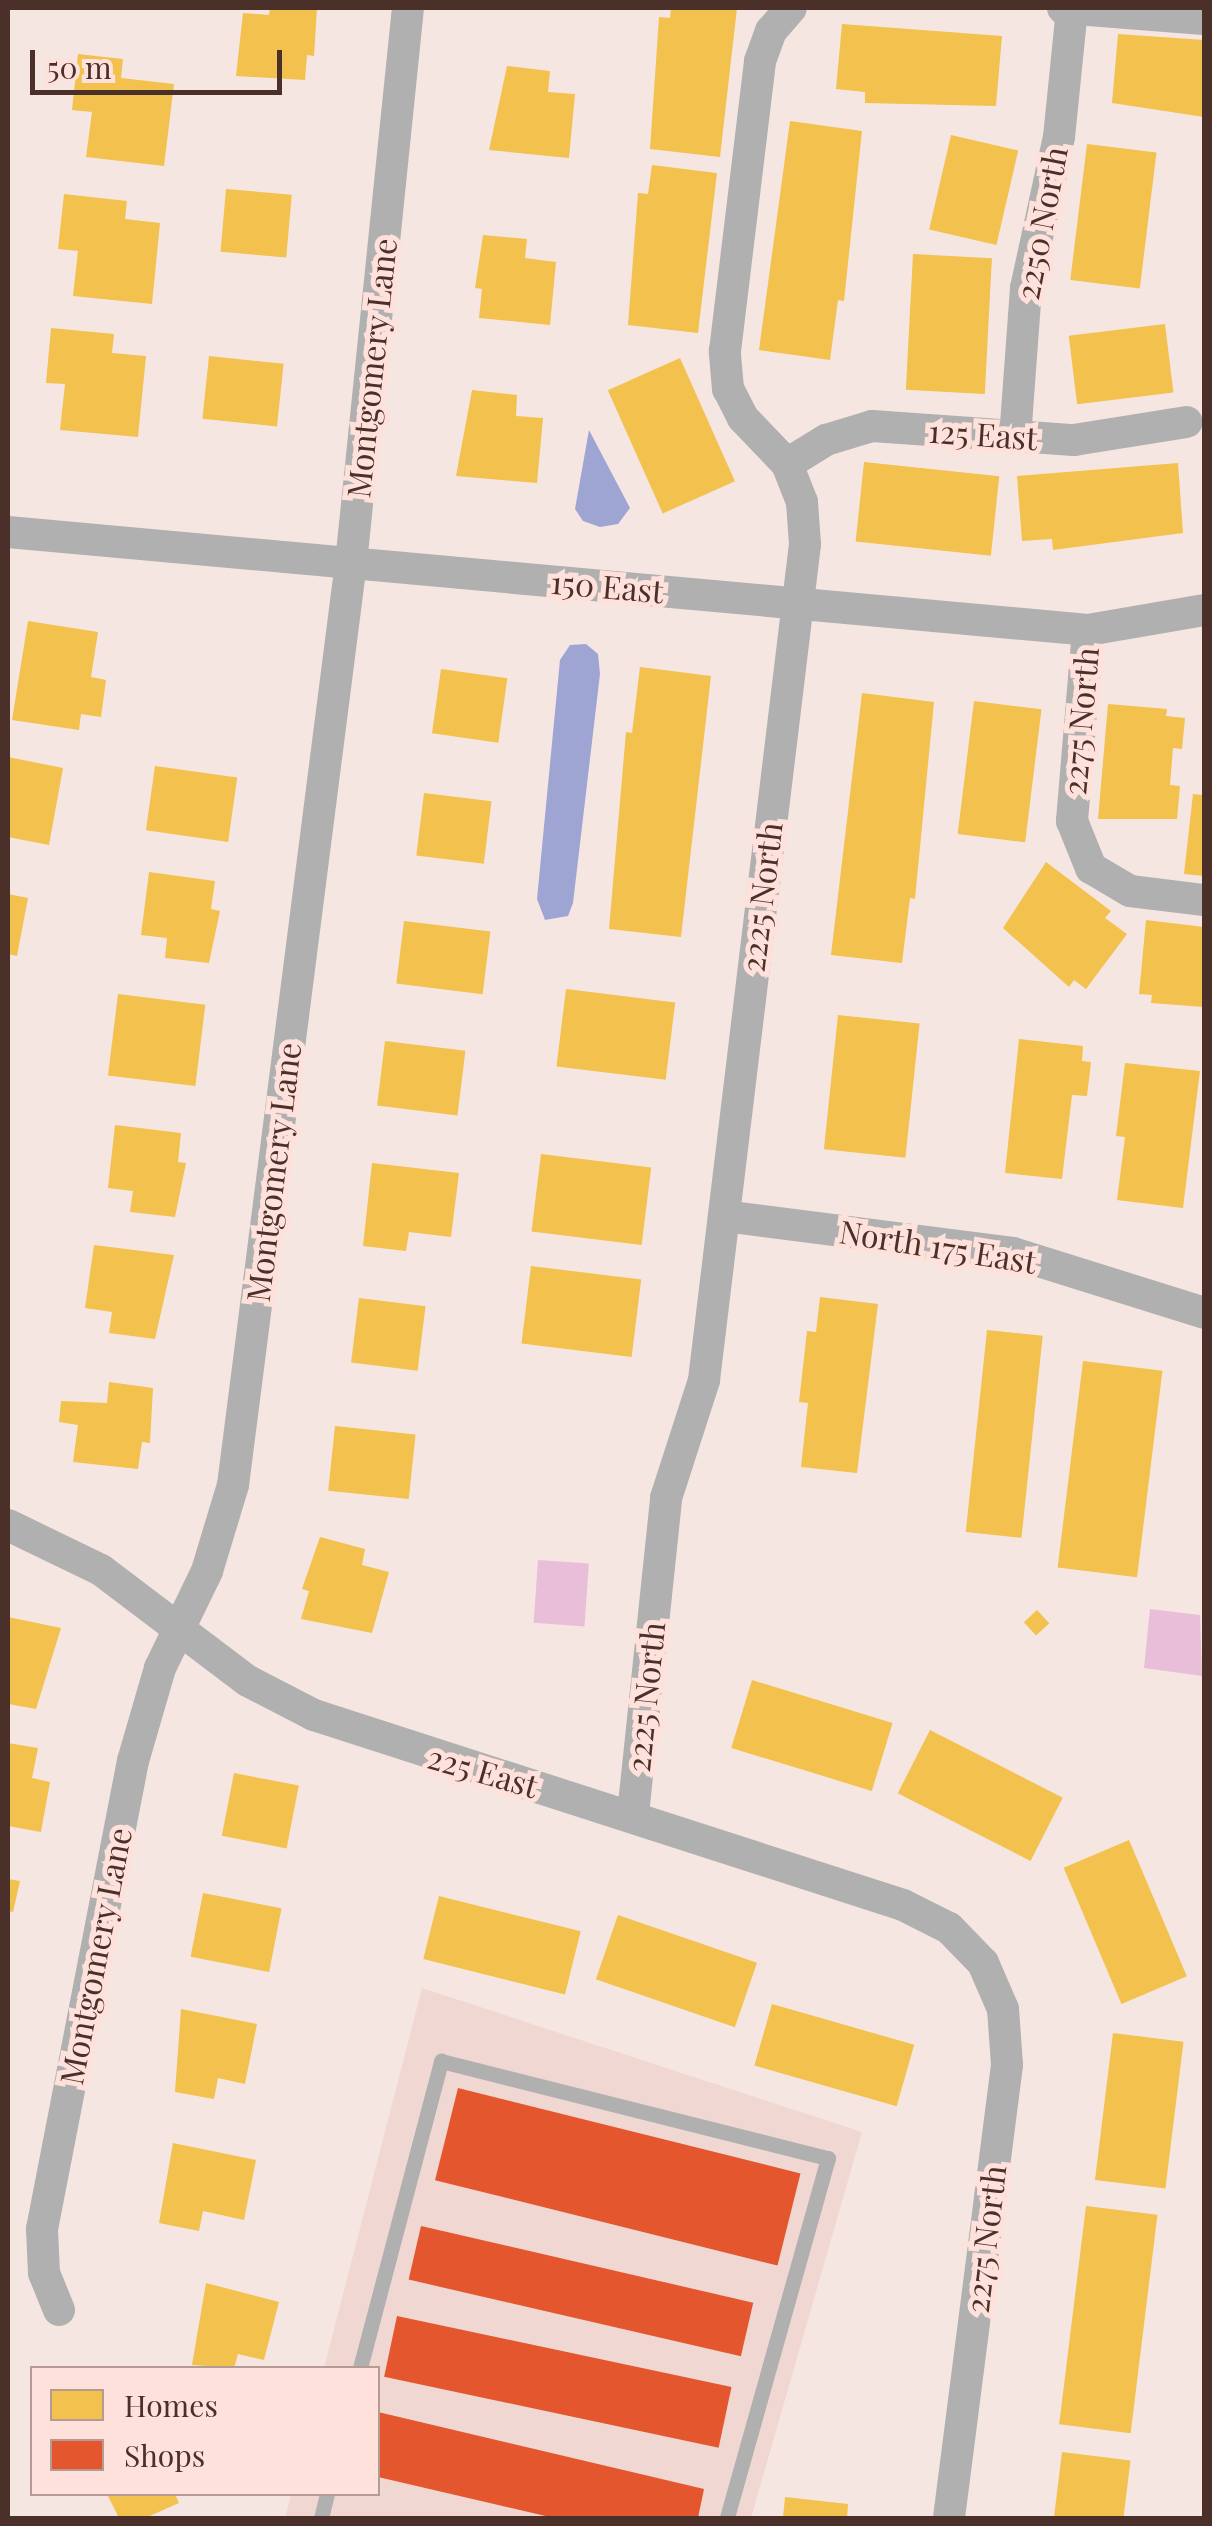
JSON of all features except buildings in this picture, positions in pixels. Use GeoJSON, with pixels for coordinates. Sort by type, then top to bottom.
{"type":"FeatureCollection","features":[{"type":"Feature","properties":{"kind":"street","name":"Montgomery Lane"},"geometry":{"type":"LineString","coordinates":[[59,2310],[44,2273],[42,2229],[133,1761],[178,1628],[207,1571],[233,1485],[351,563],[408,8]]}},
{"type":"Feature","properties":{"kind":"street","name":"2225 North"},"geometry":{"type":"LineString","coordinates":[[632,1814],[666,1498],[702,1391],[797,603],[802,502],[787,464],[743,418],[728,389],[725,351],[760,60],[771,31],[791,8]]}},
{"type":"Feature","properties":{"kind":"street"},"geometry":{"type":"LineString","coordinates":[[1063,8],[1204,19]]}},
{"type":"Feature","properties":{"kind":"street","name":"2250 North"},"geometry":{"type":"LineString","coordinates":[[1015,438],[1026,288],[1059,137],[1072,8]]}},
{"type":"Feature","properties":{"kind":"street","name":"125 East"},"geometry":{"type":"LineString","coordinates":[[787,464],[826,440],[872,426],[1015,438],[1134,435],[1187,422]]}},
{"type":"Feature","properties":{"kind":"street","name":"150 East"},"geometry":{"type":"LineString","coordinates":[[8,532],[1088,630],[1204,610]]}},
{"type":"Feature","properties":{"kind":"street","name":"2275 North"},"geometry":{"type":"LineString","coordinates":[[1088,630],[1072,821],[1090,868],[1130,891],[1204,900]]}},
{"type":"Feature","properties":{"kind":"street","name":"North 175 East"},"geometry":{"type":"LineString","coordinates":[[724,1216],[1013,1253],[1204,1313]]}},
{"type":"Feature","properties":{"kind":"street","name":"225 East"},"geometry":{"type":"LineString","coordinates":[[8,1525],[101,1570],[248,1681],[314,1716],[632,1814],[903,1906],[949,1928],[984,1963]]}},
{"type":"Feature","properties":{"kind":"street","name":"2275 North"},"geometry":{"type":"LineString","coordinates":[[949,2518],[1007,2065],[1003,2009],[984,1963]]}},
{"type":"Feature","properties":{"kind":"lane"},"geometry":{"type":"LineString","coordinates":[[361,2366],[441,2061],[828,2158],[728,2518]]}},
{"type":"Feature","properties":{"kind":"shaded area"},"geometry":{"type":"Polygon","coordinates":[[[538,1560],[589,1564],[584,1626],[534,1623],[538,1560]]]}},
{"type":"Feature","properties":{"kind":"shaded area"},"geometry":{"type":"Polygon","coordinates":[[[1150,1609],[1200,1615],[1202,1676],[1144,1668],[1150,1609]]]}},
{"type":"Feature","properties":{"kind":"shaded area"},"geometry":{"type":"Polygon","coordinates":[[[422,1988],[862,2132],[751,2518],[285,2518],[290,2496],[380,2496],[380,2366],[325,2366],[422,1988]]]}},
{"type":"Feature","properties":{"kind":"water"},"geometry":{"type":"Polygon","coordinates":[[[589,430],[630,508],[618,524],[600,527],[583,521],[575,509],[589,430]]]}},
{"type":"Feature","properties":{"kind":"water"},"geometry":{"type":"Polygon","coordinates":[[[586,644],[598,654],[600,674],[573,903],[568,916],[545,920],[537,899],[560,660],[570,645],[586,644]]]}}]}
